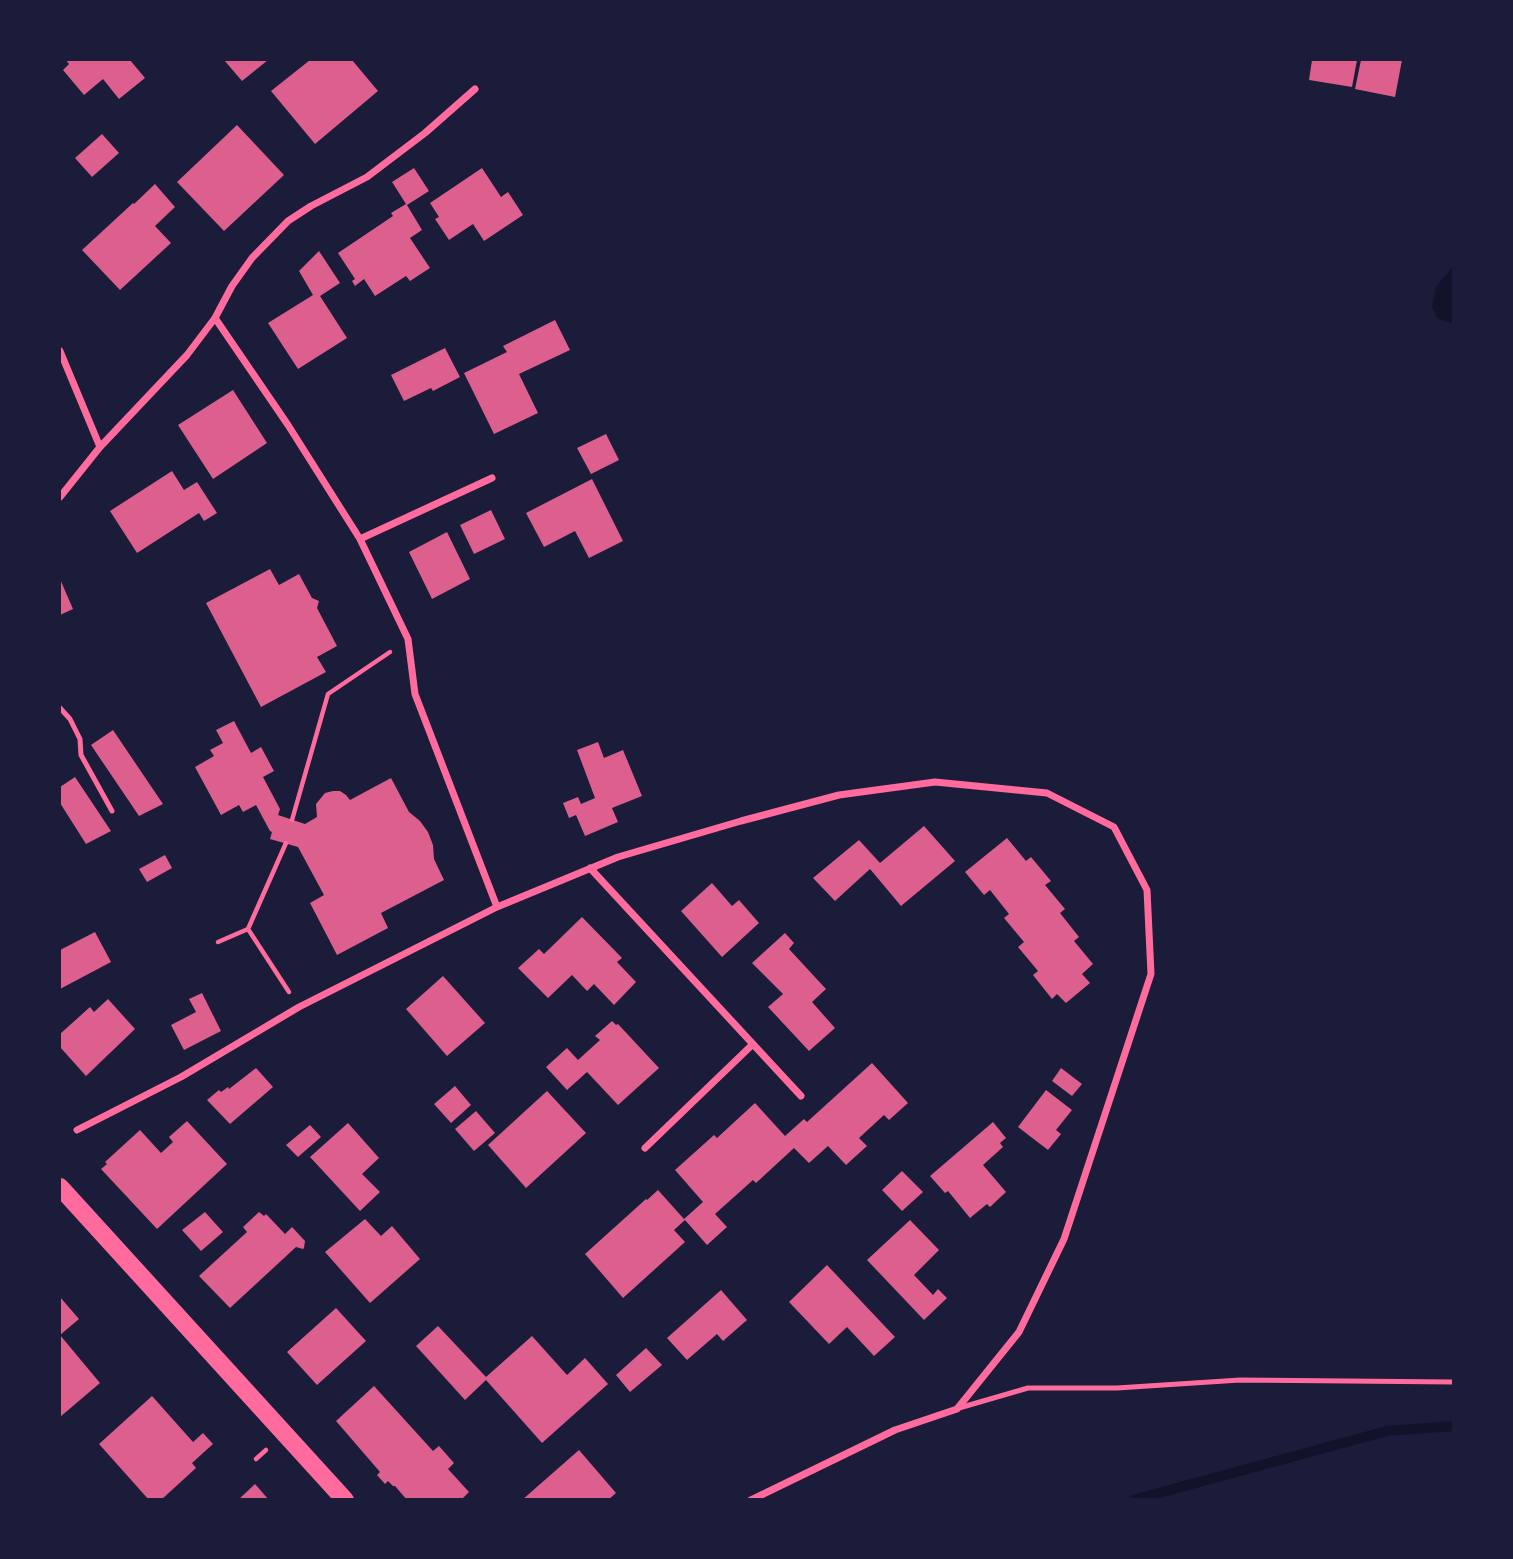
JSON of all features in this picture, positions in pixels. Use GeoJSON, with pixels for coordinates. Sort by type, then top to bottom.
{"type":"FeatureCollection","features":[{"type":"Feature","properties":{"kind":"main road"},"geometry":{"type":"LineString","coordinates":[[60,1187],[345,1500]]}},
{"type":"Feature","properties":{"kind":"street"},"geometry":{"type":"LineString","coordinates":[[60,497],[100,447],[187,355],[215,318],[232,286],[252,258],[288,221],[310,206],[367,177],[425,133],[475,89]]}},
{"type":"Feature","properties":{"kind":"street"},"geometry":{"type":"LineString","coordinates":[[215,318],[288,425],[360,539],[408,639],[415,694],[497,907]]}},
{"type":"Feature","properties":{"kind":"street"},"geometry":{"type":"LineString","coordinates":[[60,351],[100,447]]}},
{"type":"Feature","properties":{"kind":"street"},"geometry":{"type":"LineString","coordinates":[[360,539],[492,478]]}},
{"type":"Feature","properties":{"kind":"street"},"geometry":{"type":"LineString","coordinates":[[77,1130],[181,1077],[299,1007],[497,907],[618,857],[741,821],[839,795],[934,782],[1047,793],[1114,827],[1147,890],[1151,974],[1063,1239],[1019,1332],[957,1409],[895,1430],[751,1500]]}},
{"type":"Feature","properties":{"kind":"street"},"geometry":{"type":"LineString","coordinates":[[590,868],[801,1097]]}},
{"type":"Feature","properties":{"kind":"street"},"geometry":{"type":"LineString","coordinates":[[645,1148],[753,1044]]}},
{"type":"Feature","properties":{"kind":"lane"},"geometry":{"type":"LineString","coordinates":[[60,708],[70,719],[80,739],[81,755],[112,811]]}},
{"type":"Feature","properties":{"kind":"lane"},"geometry":{"type":"LineString","coordinates":[[957,1409],[1028,1388],[1117,1388],[1240,1380],[1454,1382]]}},
{"type":"Feature","properties":{"kind":"path"},"geometry":{"type":"LineString","coordinates":[[292,820],[328,694],[408,639]]}},
{"type":"Feature","properties":{"kind":"path"},"geometry":{"type":"LineString","coordinates":[[218,942],[248,929],[286,844]]}},
{"type":"Feature","properties":{"kind":"path"},"geometry":{"type":"LineString","coordinates":[[248,929],[299,1007]]}},
{"type":"Feature","properties":{"kind":"shaded area"},"geometry":{"type":"Polygon","coordinates":[[[1453,266],[1453,324],[1437,318],[1432,307],[1436,287],[1453,266]]]}},
{"type":"Feature","properties":{"kind":"building"},"geometry":{"type":"Polygon","coordinates":[[[66,60],[130,60],[145,78],[119,99],[103,79],[84,95],[63,70],[69,64],[66,60]]]}},
{"type":"Feature","properties":{"kind":"building"},"geometry":{"type":"Polygon","coordinates":[[[224,60],[268,60],[242,81],[224,60]]]}},
{"type":"Feature","properties":{"kind":"building"},"geometry":{"type":"Polygon","coordinates":[[[310,60],[352,60],[378,91],[315,144],[271,91],[310,60]]]}},
{"type":"Feature","properties":{"kind":"building"},"geometry":{"type":"Polygon","coordinates":[[[1312,60],[1357,60],[1352,87],[1309,80],[1312,60]]]}},
{"type":"Feature","properties":{"kind":"building"},"geometry":{"type":"Polygon","coordinates":[[[1361,60],[1402,60],[1395,97],[1355,89],[1361,60]]]}},
{"type":"Feature","properties":{"kind":"building"},"geometry":{"type":"Polygon","coordinates":[[[237,125],[284,175],[224,231],[177,182],[237,125]]]}},
{"type":"Feature","properties":{"kind":"building"},"geometry":{"type":"Polygon","coordinates":[[[102,134],[119,153],[92,177],[75,158],[102,134]]]}},
{"type":"Feature","properties":{"kind":"building"},"geometry":{"type":"Polygon","coordinates":[[[414,168],[429,191],[407,205],[422,230],[410,238],[430,268],[410,281],[406,276],[375,296],[364,279],[355,286],[352,281],[355,279],[338,253],[393,216],[391,213],[406,204],[392,182],[414,168]]]}},
{"type":"Feature","properties":{"kind":"building"},"geometry":{"type":"Polygon","coordinates":[[[482,168],[501,197],[508,192],[523,215],[484,241],[473,224],[449,240],[435,219],[439,217],[430,203],[482,168]]]}},
{"type":"Feature","properties":{"kind":"building"},"geometry":{"type":"Polygon","coordinates":[[[155,184],[175,207],[155,226],[171,243],[120,290],[82,250],[155,184]]]}},
{"type":"Feature","properties":{"kind":"building"},"geometry":{"type":"Polygon","coordinates":[[[319,251],[340,283],[320,296],[347,338],[298,369],[268,323],[313,295],[299,271],[319,251]]]}},
{"type":"Feature","properties":{"kind":"building"},"geometry":{"type":"Polygon","coordinates":[[[555,320],[570,350],[519,374],[538,413],[494,434],[464,373],[507,352],[503,346],[555,320]]]}},
{"type":"Feature","properties":{"kind":"building"},"geometry":{"type":"Polygon","coordinates":[[[445,348],[460,377],[433,391],[431,388],[404,401],[391,375],[445,348]]]}},
{"type":"Feature","properties":{"kind":"building"},"geometry":{"type":"Polygon","coordinates":[[[233,390],[267,443],[213,479],[178,425],[233,390]]]}},
{"type":"Feature","properties":{"kind":"building"},"geometry":{"type":"Polygon","coordinates":[[[606,434],[619,460],[591,474],[577,448],[606,434]]]}},
{"type":"Feature","properties":{"kind":"building"},"geometry":{"type":"Polygon","coordinates":[[[172,471],[184,490],[197,482],[217,513],[204,521],[199,513],[137,553],[110,511],[172,471]]]}},
{"type":"Feature","properties":{"kind":"building"},"geometry":{"type":"Polygon","coordinates":[[[592,479],[623,541],[589,558],[575,531],[544,547],[526,513],[592,479]]]}},
{"type":"Feature","properties":{"kind":"building"},"geometry":{"type":"Polygon","coordinates":[[[491,510],[505,539],[474,554],[460,525],[491,510]]]}},
{"type":"Feature","properties":{"kind":"building"},"geometry":{"type":"Polygon","coordinates":[[[447,532],[470,579],[432,599],[409,552],[447,532]]]}},
{"type":"Feature","properties":{"kind":"building"},"geometry":{"type":"Polygon","coordinates":[[[270,569],[279,585],[299,574],[312,598],[319,601],[317,608],[337,646],[317,657],[326,672],[261,707],[206,603],[270,569]]]}},
{"type":"Feature","properties":{"kind":"building"},"geometry":{"type":"Polygon","coordinates":[[[60,579],[73,609],[60,615],[60,579]]]}},
{"type":"Feature","properties":{"kind":"building"},"geometry":{"type":"Polygon","coordinates":[[[234,721],[251,753],[261,747],[274,771],[263,777],[280,809],[278,815],[305,824],[317,817],[316,804],[325,793],[340,791],[350,800],[391,778],[409,812],[428,832],[434,859],[444,880],[381,913],[388,928],[337,955],[310,903],[324,895],[298,847],[270,839],[272,832],[256,805],[243,812],[239,805],[221,815],[195,767],[214,756],[210,750],[223,743],[216,730],[234,721]]]}},
{"type":"Feature","properties":{"kind":"building"},"geometry":{"type":"Polygon","coordinates":[[[113,730],[163,804],[139,816],[91,745],[113,730]]]}},
{"type":"Feature","properties":{"kind":"building"},"geometry":{"type":"Polygon","coordinates":[[[598,742],[604,758],[623,750],[642,796],[612,808],[618,822],[585,836],[576,815],[569,818],[563,803],[578,797],[581,804],[595,798],[577,750],[598,742]]]}},
{"type":"Feature","properties":{"kind":"building"},"geometry":{"type":"Polygon","coordinates":[[[75,777],[111,831],[86,844],[60,803],[60,787],[75,777]]]}},
{"type":"Feature","properties":{"kind":"building"},"geometry":{"type":"Polygon","coordinates":[[[924,826],[955,861],[901,906],[870,869],[835,901],[813,878],[859,840],[880,863],[924,826]]]}},
{"type":"Feature","properties":{"kind":"building"},"geometry":{"type":"Polygon","coordinates":[[[1007,838],[1026,861],[1031,857],[1051,881],[1045,885],[1065,909],[1060,913],[1079,937],[1074,941],[1093,964],[1082,974],[1090,983],[1066,1003],[1057,994],[1052,999],[1033,975],[1038,971],[1018,947],[1024,942],[1004,918],[1009,914],[990,890],[984,895],[965,872],[1007,838]]]}},
{"type":"Feature","properties":{"kind":"building"},"geometry":{"type":"Polygon","coordinates":[[[165,855],[172,868],[147,882],[139,869],[165,855]]]}},
{"type":"Feature","properties":{"kind":"building"},"geometry":{"type":"Polygon","coordinates":[[[712,883],[732,906],[739,900],[759,923],[722,957],[681,911],[712,883]]]}},
{"type":"Feature","properties":{"kind":"building"},"geometry":{"type":"Polygon","coordinates":[[[582,917],[622,958],[617,962],[636,982],[614,1005],[594,984],[587,991],[572,975],[548,998],[518,968],[539,949],[544,954],[582,917]]]}},
{"type":"Feature","properties":{"kind":"building"},"geometry":{"type":"Polygon","coordinates":[[[95,932],[111,962],[60,989],[60,950],[95,932]]]}},
{"type":"Feature","properties":{"kind":"building"},"geometry":{"type":"Polygon","coordinates":[[[785,933],[794,943],[789,949],[826,989],[812,1002],[835,1028],[809,1051],[768,1007],[783,994],[752,963],[785,933]]]}},
{"type":"Feature","properties":{"kind":"building"},"geometry":{"type":"Polygon","coordinates":[[[443,976],[485,1023],[447,1056],[406,1009],[443,976]]]}},
{"type":"Feature","properties":{"kind":"building"},"geometry":{"type":"Polygon","coordinates":[[[202,993],[221,1031],[184,1050],[171,1025],[196,1012],[189,999],[202,993]]]}},
{"type":"Feature","properties":{"kind":"building"},"geometry":{"type":"Polygon","coordinates":[[[108,999],[135,1029],[86,1076],[60,1047],[60,1034],[90,1007],[94,1012],[108,999]]]}},
{"type":"Feature","properties":{"kind":"building"},"geometry":{"type":"Polygon","coordinates":[[[612,1021],[618,1024],[659,1068],[618,1105],[587,1072],[567,1090],[546,1067],[567,1048],[578,1060],[600,1040],[595,1036],[612,1021]]]}},
{"type":"Feature","properties":{"kind":"building"},"geometry":{"type":"Polygon","coordinates":[[[872,1063],[908,1103],[889,1120],[884,1115],[859,1138],[867,1146],[846,1165],[828,1146],[809,1163],[794,1148],[756,1183],[753,1180],[715,1214],[727,1227],[707,1245],[685,1220],[674,1230],[685,1242],[623,1298],[585,1254],[658,1190],[684,1219],[703,1202],[675,1170],[714,1135],[717,1138],[755,1103],[785,1136],[804,1119],[807,1122],[872,1063]]]}},
{"type":"Feature","properties":{"kind":"building"},"geometry":{"type":"Polygon","coordinates":[[[256,1068],[273,1087],[230,1124],[207,1100],[219,1090],[221,1092],[228,1087],[229,1089],[256,1068]]]}},
{"type":"Feature","properties":{"kind":"building"},"geometry":{"type":"Polygon","coordinates":[[[1061,1068],[1082,1084],[1072,1096],[1052,1081],[1061,1068]]]}},
{"type":"Feature","properties":{"kind":"building"},"geometry":{"type":"Polygon","coordinates":[[[455,1086],[471,1105],[451,1123],[434,1104],[455,1086]]]}},
{"type":"Feature","properties":{"kind":"building"},"geometry":{"type":"Polygon","coordinates":[[[1046,1090],[1072,1110],[1056,1130],[1061,1134],[1048,1150],[1018,1127],[1046,1090]]]}},
{"type":"Feature","properties":{"kind":"building"},"geometry":{"type":"Polygon","coordinates":[[[547,1091],[586,1133],[526,1188],[488,1145],[547,1091]]]}},
{"type":"Feature","properties":{"kind":"building"},"geometry":{"type":"Polygon","coordinates":[[[476,1111],[495,1133],[474,1151],[455,1129],[476,1111]]]}},
{"type":"Feature","properties":{"kind":"building"},"geometry":{"type":"Polygon","coordinates":[[[187,1121],[227,1164],[157,1229],[101,1169],[107,1164],[105,1162],[140,1130],[161,1153],[173,1142],[169,1137],[187,1121]]]}},
{"type":"Feature","properties":{"kind":"building"},"geometry":{"type":"Polygon","coordinates":[[[993,1122],[1006,1138],[1000,1143],[1003,1147],[983,1165],[1006,1192],[990,1207],[987,1204],[970,1218],[948,1191],[945,1193],[930,1176],[993,1122]]]}},
{"type":"Feature","properties":{"kind":"building"},"geometry":{"type":"Polygon","coordinates":[[[348,1123],[379,1158],[362,1174],[380,1192],[360,1211],[310,1157],[348,1123]]]}},
{"type":"Feature","properties":{"kind":"building"},"geometry":{"type":"Polygon","coordinates":[[[310,1125],[321,1137],[298,1157],[286,1145],[310,1125]]]}},
{"type":"Feature","properties":{"kind":"building"},"geometry":{"type":"Polygon","coordinates":[[[902,1171],[923,1192],[902,1211],[882,1190],[902,1171]]]}},
{"type":"Feature","properties":{"kind":"building"},"geometry":{"type":"Polygon","coordinates":[[[205,1212],[223,1232],[201,1251],[182,1230],[205,1212]]]}},
{"type":"Feature","properties":{"kind":"building"},"geometry":{"type":"Polygon","coordinates":[[[259,1212],[264,1216],[266,1214],[285,1234],[292,1227],[305,1241],[304,1248],[296,1247],[230,1308],[199,1276],[247,1232],[243,1227],[259,1212]]]}},
{"type":"Feature","properties":{"kind":"building"},"geometry":{"type":"Polygon","coordinates":[[[365,1219],[381,1236],[392,1226],[420,1259],[370,1303],[325,1252],[365,1219]]]}},
{"type":"Feature","properties":{"kind":"building"},"geometry":{"type":"Polygon","coordinates":[[[910,1220],[939,1250],[914,1275],[933,1295],[938,1289],[947,1298],[924,1320],[867,1260],[910,1220]]]}},
{"type":"Feature","properties":{"kind":"building"},"geometry":{"type":"Polygon","coordinates":[[[827,1265],[895,1337],[874,1356],[847,1327],[829,1344],[789,1302],[827,1265]]]}},
{"type":"Feature","properties":{"kind":"building"},"geometry":{"type":"Polygon","coordinates":[[[721,1290],[747,1320],[723,1341],[717,1334],[687,1360],[667,1338],[721,1290]]]}},
{"type":"Feature","properties":{"kind":"building"},"geometry":{"type":"Polygon","coordinates":[[[60,1297],[79,1319],[60,1335],[60,1297]]]}},
{"type":"Feature","properties":{"kind":"building"},"geometry":{"type":"Polygon","coordinates":[[[336,1308],[366,1341],[317,1385],[287,1352],[336,1308]]]}},
{"type":"Feature","properties":{"kind":"building"},"geometry":{"type":"Polygon","coordinates":[[[438,1326],[486,1377],[532,1336],[567,1375],[585,1358],[608,1384],[542,1443],[486,1380],[465,1400],[416,1346],[438,1326]]]}},
{"type":"Feature","properties":{"kind":"building"},"geometry":{"type":"Polygon","coordinates":[[[60,1335],[100,1383],[60,1417],[60,1335]]]}},
{"type":"Feature","properties":{"kind":"building"},"geometry":{"type":"Polygon","coordinates":[[[646,1348],[662,1365],[630,1392],[616,1375],[646,1348]]]}},
{"type":"Feature","properties":{"kind":"building"},"geometry":{"type":"Polygon","coordinates":[[[374,1386],[433,1451],[439,1446],[454,1463],[448,1469],[469,1492],[461,1500],[407,1500],[395,1486],[388,1481],[385,1484],[377,1475],[380,1472],[336,1421],[374,1386]]]}},
{"type":"Feature","properties":{"kind":"building"},"geometry":{"type":"Polygon","coordinates":[[[152,1396],[193,1442],[203,1433],[213,1444],[192,1463],[196,1468],[161,1500],[149,1500],[99,1444],[152,1396]]]}},
{"type":"Feature","properties":{"kind":"building"},"geometry":{"type":"Polygon","coordinates":[[[579,1450],[616,1493],[608,1500],[522,1500],[579,1450]]]}},
{"type":"Feature","properties":{"kind":"building"},"geometry":{"type":"Polygon","coordinates":[[[255,1484],[269,1500],[238,1500],[255,1484]]]}},
{"type":"Feature","properties":{"kind":"waterway"},"geometry":{"type":"LineString","coordinates":[[1133,1500],[1387,1431],[1454,1426]]}}]}
